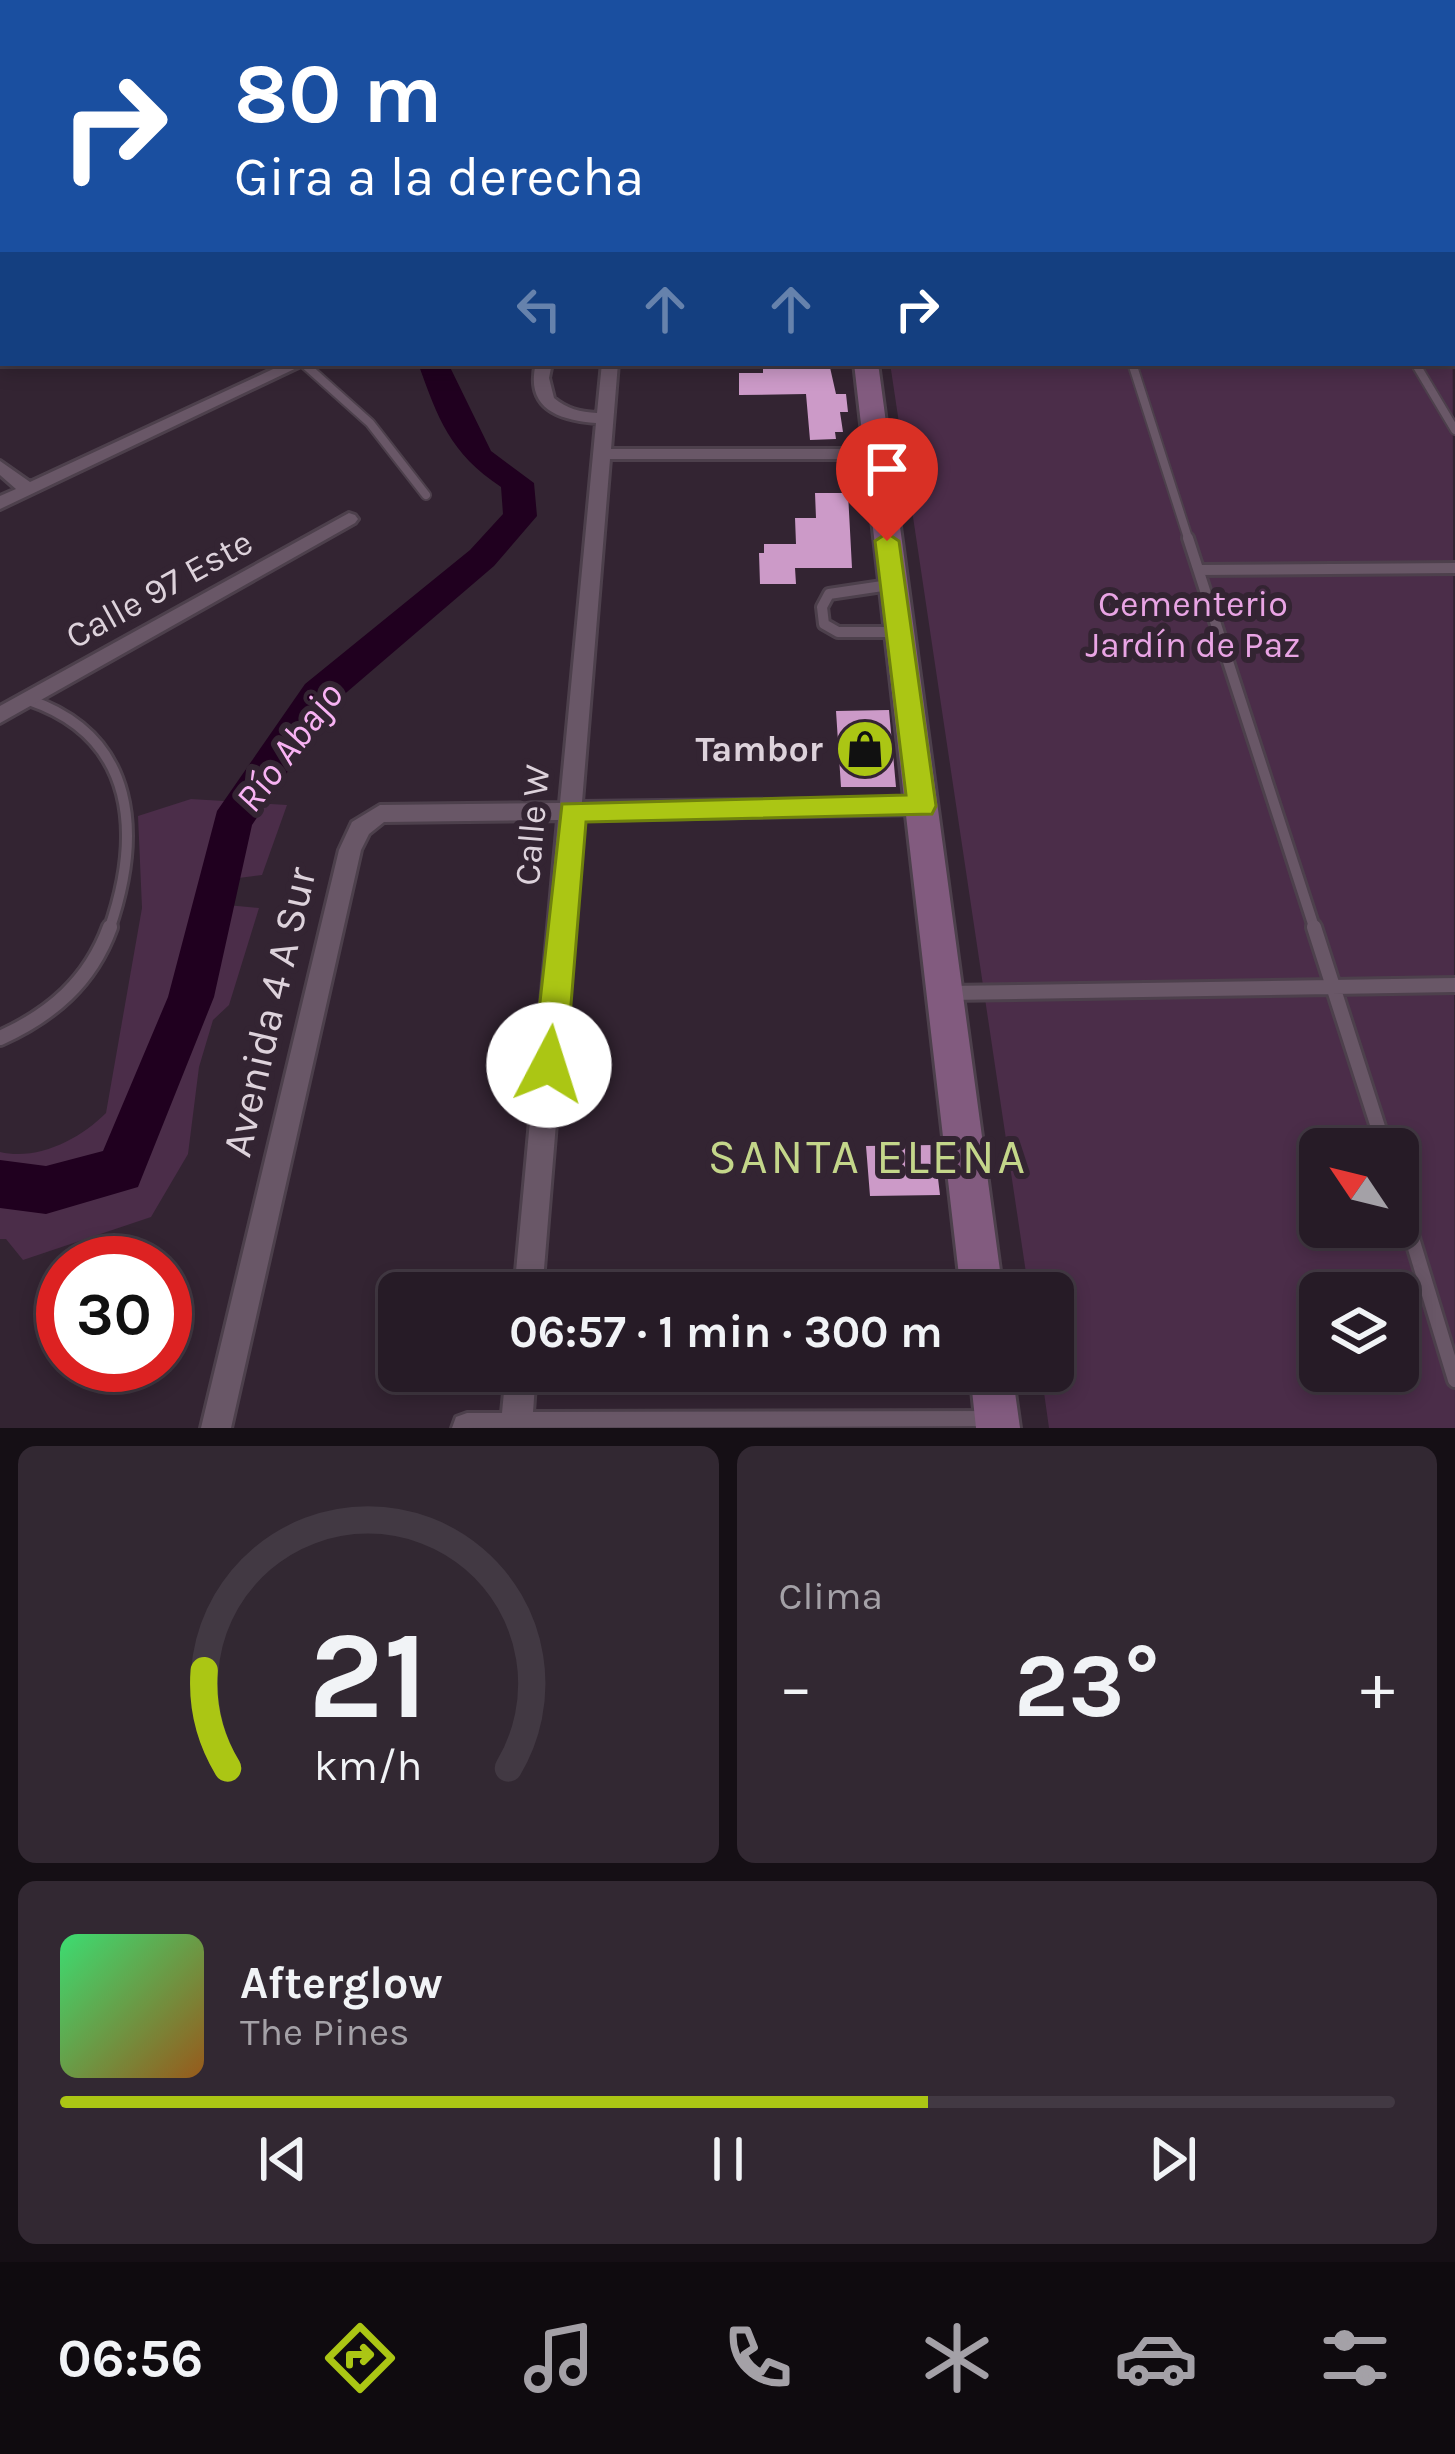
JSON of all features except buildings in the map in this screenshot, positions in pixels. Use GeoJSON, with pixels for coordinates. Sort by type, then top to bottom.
{"type":"FeatureCollection","features":[{"type":"Feature","properties":{"kind":"street"},"geometry":{"type":"LineString","coordinates":[[0,503],[295,366]]}},
{"type":"Feature","properties":{"kind":"street"},"geometry":{"type":"LineString","coordinates":[[543,366],[538,379],[544,399],[571,418],[606,418]]}},
{"type":"Feature","properties":{"kind":"street","name":"Calle W"},"geometry":{"type":"LineString","coordinates":[[530,1272],[610,366]]}},
{"type":"Feature","properties":{"kind":"street"},"geometry":{"type":"LineString","coordinates":[[866,366],[979,1272]]}},
{"type":"Feature","properties":{"kind":"street"},"geometry":{"type":"LineString","coordinates":[[604,454],[875,454]]}},
{"type":"Feature","properties":{"kind":"street"},"geometry":{"type":"LineString","coordinates":[[0,466],[28,490]]}},
{"type":"Feature","properties":{"kind":"street","name":"Calle 97 Este"},"geometry":{"type":"LineString","coordinates":[[0,716],[349,519]]}},
{"type":"Feature","properties":{"kind":"street","name":"Avenida 4 A Sur"},"geometry":{"type":"LineString","coordinates":[[216,1428],[350,850],[360,828],[380,814],[921,806]]}},
{"type":"Feature","properties":{"kind":"street"},"geometry":{"type":"LineString","coordinates":[[516,1427],[519,1392]]}},
{"type":"Feature","properties":{"kind":"street"},"geometry":{"type":"LineString","coordinates":[[467,1428],[998,1427],[994,1392]]}},
{"type":"Feature","properties":{"kind":"lane"},"geometry":{"type":"LineString","coordinates":[[306,366],[333,383],[370,420],[425,495]]}},
{"type":"Feature","properties":{"kind":"lane"},"geometry":{"type":"LineString","coordinates":[[1133,366],[1379,1128]]}},
{"type":"Feature","properties":{"kind":"lane"},"geometry":{"type":"LineString","coordinates":[[1417,366],[1455,430]]}},
{"type":"Feature","properties":{"kind":"lane"},"geometry":{"type":"LineString","coordinates":[[1199,570],[1455,568]]}},
{"type":"Feature","properties":{"kind":"lane"},"geometry":{"type":"LineString","coordinates":[[892,585],[829,594],[822,607],[824,624],[838,632],[899,632]]}},
{"type":"Feature","properties":{"kind":"lane"},"geometry":{"type":"LineString","coordinates":[[0,1038],[63,1002],[95,966],[111,935],[128,850],[125,808],[111,764],[95,738],[75,718],[29,700]]}},
{"type":"Feature","properties":{"kind":"lane"},"geometry":{"type":"LineString","coordinates":[[945,993],[1455,985]]}},
{"type":"Feature","properties":{"kind":"lane"},"geometry":{"type":"LineString","coordinates":[[1415,1248],[1455,1380]]}},
{"type":"Feature","properties":{"kind":"green space","name":"Cementerio Jardín de Paz"},"geometry":{"type":"Polygon","coordinates":[[[890,366],[1453,366],[1455,1428],[1049,1428],[1044,1392],[1074,1392],[1074,1272],[1026,1272],[890,366]]]}},
{"type":"Feature","properties":{"kind":"green space"},"geometry":{"type":"Polygon","coordinates":[[[191,799],[287,805],[262,875],[231,879],[227,905],[259,908],[229,1005],[213,1020],[199,1067],[188,1154],[151,1217],[94,1236],[36,1236],[36,1256],[23,1260],[6,1239],[0,1239],[0,1152],[29,1153],[58,1146],[106,1113],[142,908],[138,816],[191,799]]]}},
{"type":"Feature","properties":{"kind":"waterway","name":"Río Abajo"},"geometry":{"type":"LineString","coordinates":[[0,1184],[46,1190],[120,1170],[191,997],[232,822],[319,694],[482,558],[520,516],[517,483],[478,457],[434,366]]}},
{"type":"Feature","properties":{"kind":"place","name":"Tambor"},"geometry":{"type":"Point","coordinates":[865,749]}},
{"type":"Feature","properties":{"kind":"district","name":"SANTA ELENA"},"geometry":{"type":"Point","coordinates":[868,1157]}},
{"type":"Feature","properties":{"kind":"route"},"geometry":{"type":"LineString","coordinates":[[549,1065],[572,812],[921,806],[887,541]]}}]}
